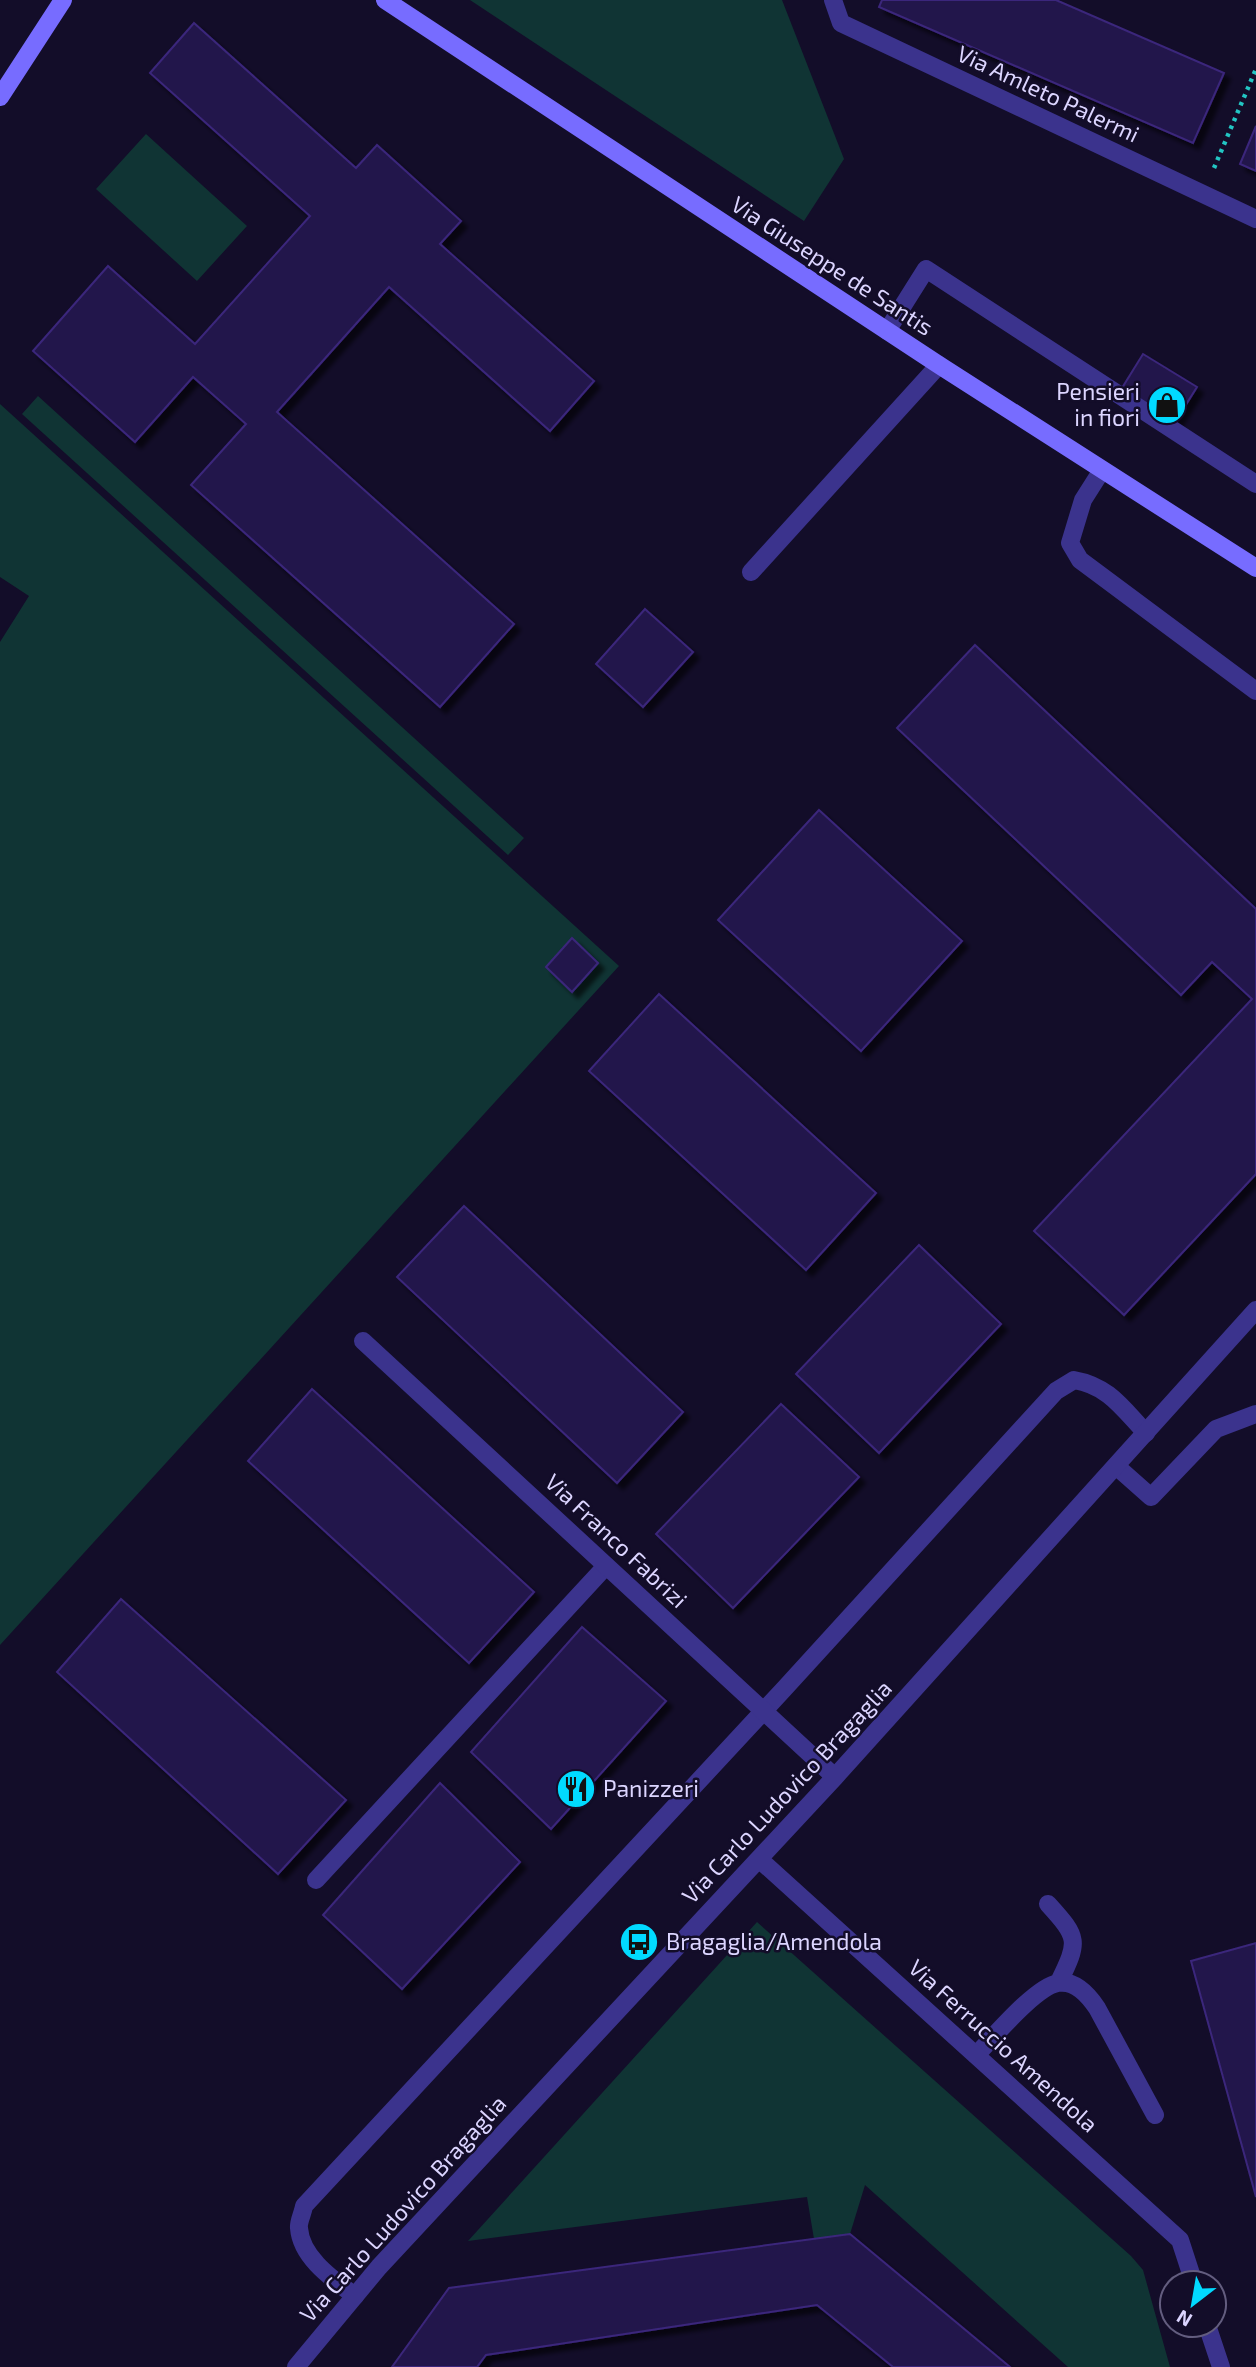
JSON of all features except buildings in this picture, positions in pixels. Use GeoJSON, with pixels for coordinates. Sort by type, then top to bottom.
{"type":"FeatureCollection","features":[{"type":"Feature","properties":{"kind":"main road"},"geometry":{"type":"LineString","coordinates":[[0,97],[63,0]]}},
{"type":"Feature","properties":{"kind":"main road","name":"Via Giuseppe de Santis"},"geometry":{"type":"LineString","coordinates":[[385,0],[939,365],[1256,568]]}},
{"type":"Feature","properties":{"kind":"street","name":"Via Amleto Palermi"},"geometry":{"type":"LineString","coordinates":[[833,0],[841,23],[1256,219]]}},
{"type":"Feature","properties":{"kind":"street"},"geometry":{"type":"LineString","coordinates":[[887,331],[926,269],[1256,484]]}},
{"type":"Feature","properties":{"kind":"street"},"geometry":{"type":"LineString","coordinates":[[751,572],[939,365]]}},
{"type":"Feature","properties":{"kind":"street"},"geometry":{"type":"LineString","coordinates":[[1102,470],[1083,500],[1070,543],[1080,560],[1256,691]]}},
{"type":"Feature","properties":{"kind":"street","name":"Via Carlo Ludovico Bragaglia"},"geometry":{"type":"LineString","coordinates":[[296,2367],[379,2267],[760,1859],[1256,1310]]}},
{"type":"Feature","properties":{"kind":"street","name":"Via Franco Fabrizi"},"geometry":{"type":"LineString","coordinates":[[363,1341],[835,1777]]}},
{"type":"Feature","properties":{"kind":"street"},"geometry":{"type":"LineString","coordinates":[[355,2296],[322,2271],[307,2250],[298,2228],[304,2206],[764,1711],[1056,1391],[1074,1380],[1092,1383],[1110,1395],[1146,1433]]}},
{"type":"Feature","properties":{"kind":"street"},"geometry":{"type":"LineString","coordinates":[[1116,1466],[1152,1497],[1216,1429],[1256,1414]]}},
{"type":"Feature","properties":{"kind":"street"},"geometry":{"type":"LineString","coordinates":[[316,1880],[606,1566]]}},
{"type":"Feature","properties":{"kind":"street","name":"Via Ferruccio Amendola"},"geometry":{"type":"LineString","coordinates":[[760,1859],[1180,2240],[1189,2269]]}},
{"type":"Feature","properties":{"kind":"street"},"geometry":{"type":"LineString","coordinates":[[976,2055],[1026,2003],[1059,1982],[1072,1956],[1072,1933],[1048,1904]]}},
{"type":"Feature","properties":{"kind":"street"},"geometry":{"type":"LineString","coordinates":[[1059,1982],[1087,1994],[1155,2115]]}},
{"type":"Feature","properties":{"kind":"street"},"geometry":{"type":"LineString","coordinates":[[1212,2339],[1221,2367]]}},
{"type":"Feature","properties":{"kind":"path"},"geometry":{"type":"LineString","coordinates":[[1202,194],[1256,69]]}},
{"type":"Feature","properties":{"kind":"green space"},"geometry":{"type":"Polygon","coordinates":[[[470,0],[782,0],[844,159],[804,221],[470,0]]]}},
{"type":"Feature","properties":{"kind":"green space"},"geometry":{"type":"Polygon","coordinates":[[[146,134],[247,226],[197,281],[96,189],[146,134]]]}},
{"type":"Feature","properties":{"kind":"green space"},"geometry":{"type":"Polygon","coordinates":[[[38,396],[524,838],[508,855],[22,414],[38,396]]]}},
{"type":"Feature","properties":{"kind":"green space"},"geometry":{"type":"Polygon","coordinates":[[[0,404],[619,966],[0,1645],[0,642],[29,596],[0,577],[0,404]]]}},
{"type":"Feature","properties":{"kind":"green space"},"geometry":{"type":"Polygon","coordinates":[[[757,1922],[1131,2256],[1143,2270],[1158,2324],[1158,2339],[1162,2339],[1170,2367],[1068,2367],[865,2185],[850,2234],[814,2239],[807,2197],[468,2241],[757,1922]]]}},
{"type":"Feature","properties":{"kind":"place","name":"Pensieri in fiori"},"geometry":{"type":"Point","coordinates":[1167,405]}},
{"type":"Feature","properties":{"kind":"place","name":"Panizzeri"},"geometry":{"type":"Point","coordinates":[576,1789]}},
{"type":"Feature","properties":{"kind":"place","name":"Bragaglia/Amendola"},"geometry":{"type":"Point","coordinates":[639,1942]}}]}
